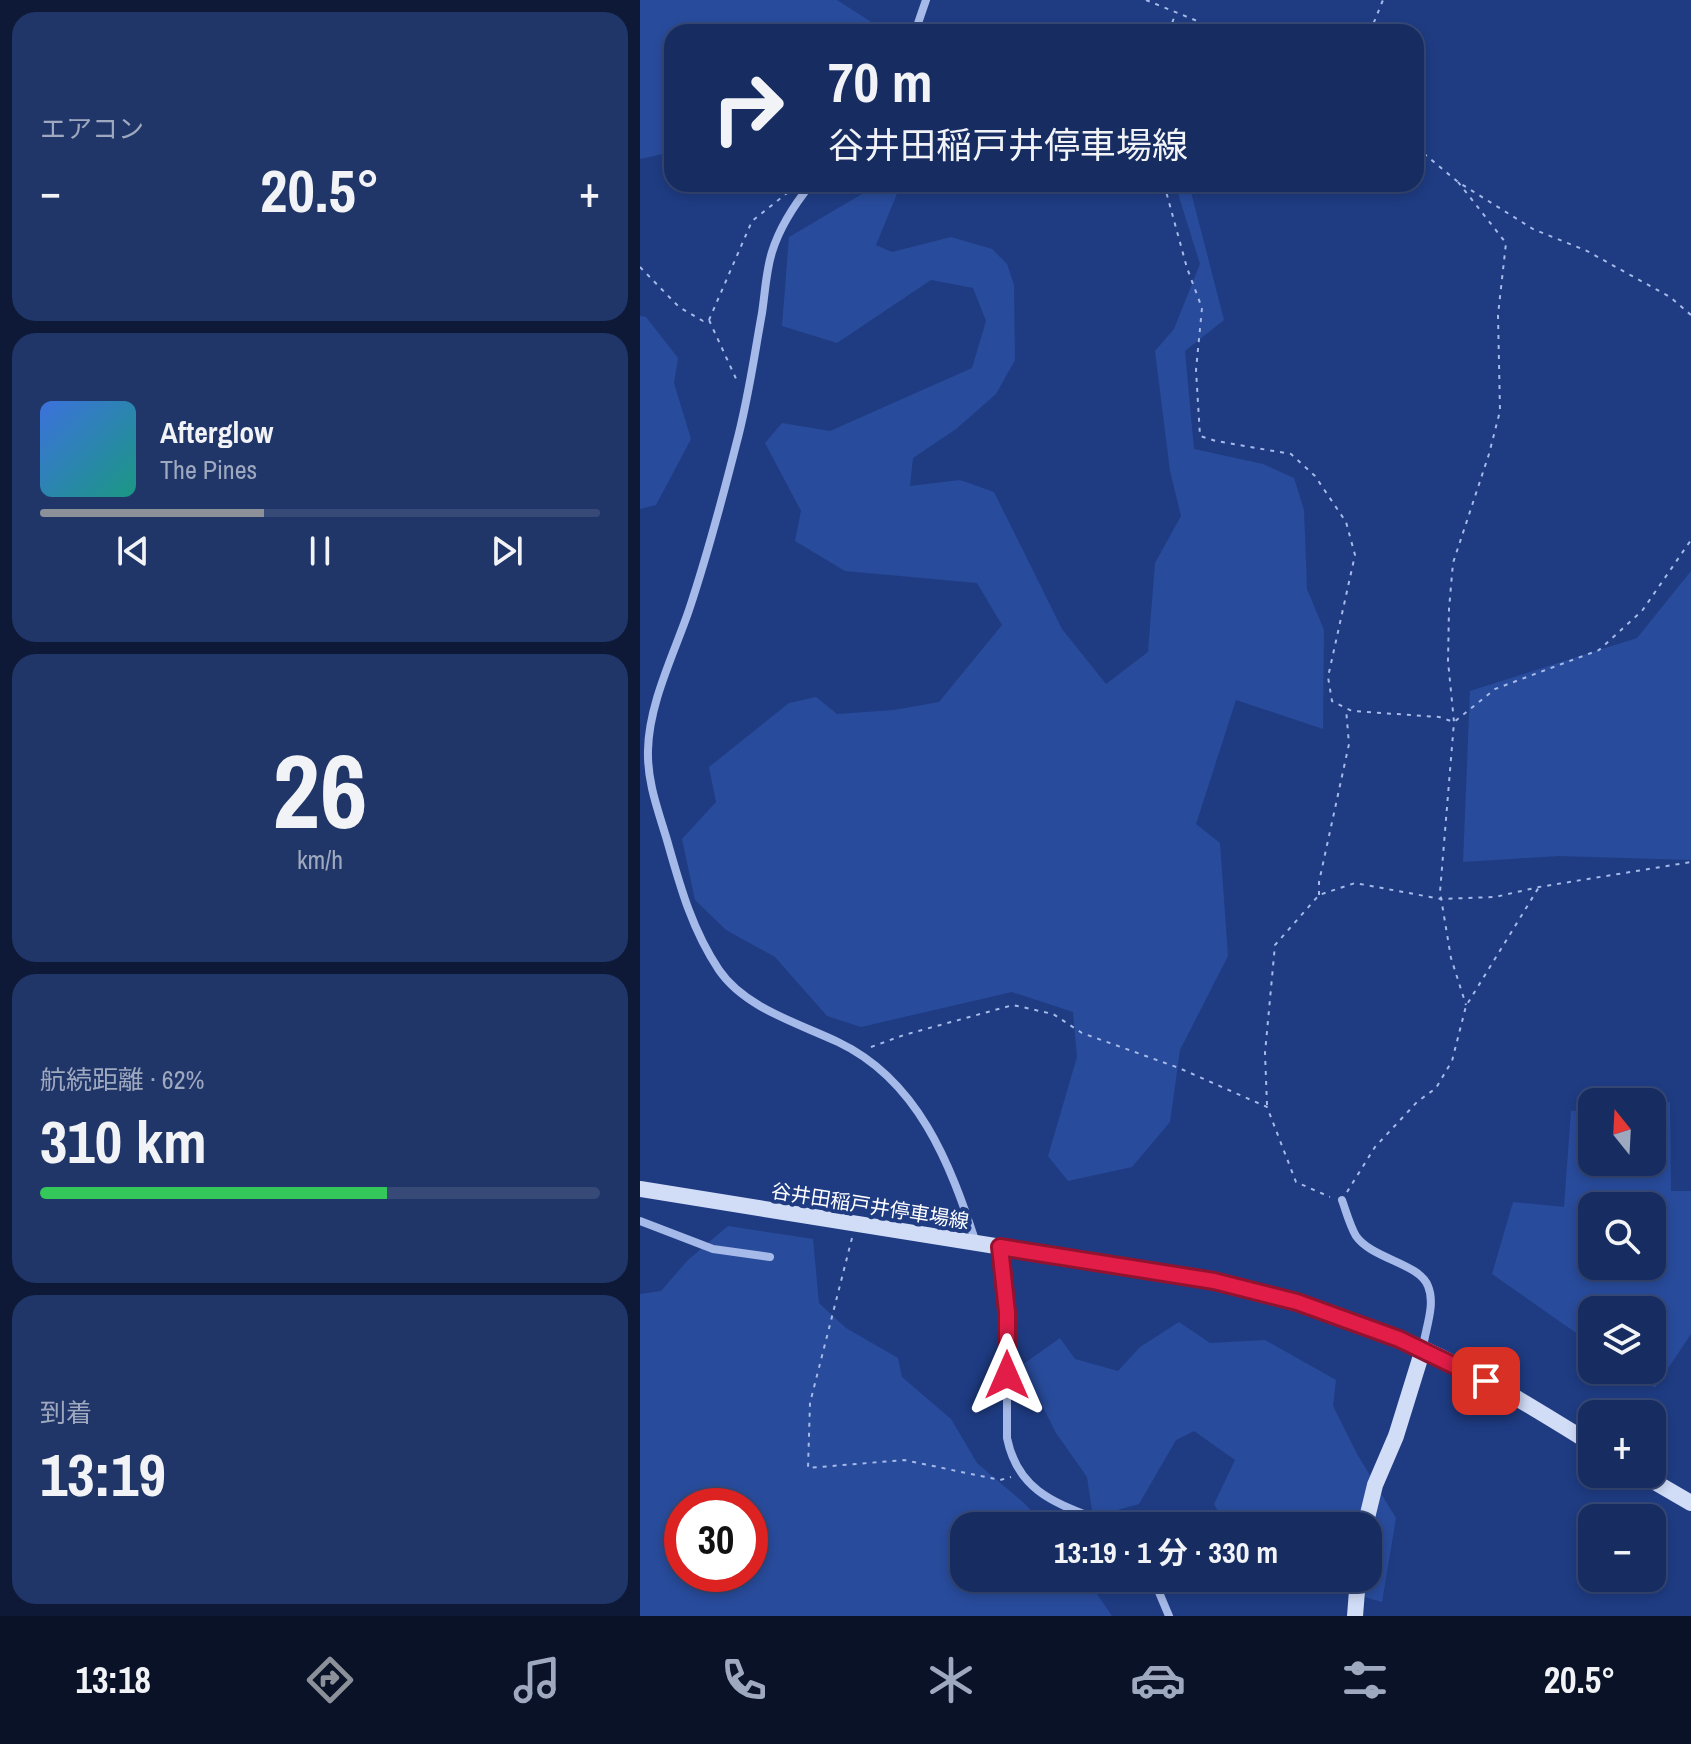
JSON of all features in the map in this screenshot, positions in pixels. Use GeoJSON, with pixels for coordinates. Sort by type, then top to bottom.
{"type":"FeatureCollection","features":[{"type":"Feature","properties":{"kind":"main road","name":"谷井田稲戸井停車場線"},"geometry":{"type":"LineString","coordinates":[[640,1189],[1214,1281],[1312,1307],[1423,1349],[1486,1381],[1578,1436]]}},
{"type":"Feature","properties":{"kind":"main road"},"geometry":{"type":"LineString","coordinates":[[1368,1512],[1423,1349]]}},
{"type":"Feature","properties":{"kind":"main road"},"geometry":{"type":"LineString","coordinates":[[1665,1488],[1691,1503]]}},
{"type":"Feature","properties":{"kind":"main road"},"geometry":{"type":"LineString","coordinates":[[1355,1616],[1357,1592]]}},
{"type":"Feature","properties":{"kind":"street"},"geometry":{"type":"LineString","coordinates":[[918,24],[926,0]]}},
{"type":"Feature","properties":{"kind":"street"},"geometry":{"type":"LineString","coordinates":[[804,192],[789,211],[771,255],[747,402],[699,578],[652,718],[648,750],[650,781],[688,911],[704,947],[722,974],[764,1008],[859,1053],[890,1077],[914,1103],[936,1141],[976,1243]]}},
{"type":"Feature","properties":{"kind":"street"},"geometry":{"type":"LineString","coordinates":[[1342,1200],[1356,1236],[1394,1262],[1414,1270],[1428,1286],[1431,1305],[1423,1349]]}},
{"type":"Feature","properties":{"kind":"street"},"geometry":{"type":"LineString","coordinates":[[640,1221],[713,1249],[770,1257]]}},
{"type":"Feature","properties":{"kind":"street"},"geometry":{"type":"LineString","coordinates":[[1000,1247],[1007,1312],[1007,1438],[1011,1458],[1020,1474],[1049,1499],[1080,1512]]}},
{"type":"Feature","properties":{"kind":"street"},"geometry":{"type":"LineString","coordinates":[[1159,1592],[1169,1616]]}},
{"type":"Feature","properties":{"kind":"path"},"geometry":{"type":"LineString","coordinates":[[1146,0],[1206,24]]}},
{"type":"Feature","properties":{"kind":"path"},"geometry":{"type":"LineString","coordinates":[[1373,24],[1383,0]]}},
{"type":"Feature","properties":{"kind":"path"},"geometry":{"type":"LineString","coordinates":[[1172,24],[1176,11]]}},
{"type":"Feature","properties":{"kind":"path"},"geometry":{"type":"LineString","coordinates":[[1424,154],[1458,182],[1533,229],[1587,251],[1670,297],[1691,315]]}},
{"type":"Feature","properties":{"kind":"path"},"geometry":{"type":"LineString","coordinates":[[1458,182],[1506,243],[1498,315],[1500,411],[1453,563],[1448,661],[1454,722],[1441,899],[1451,958],[1466,1006]]}},
{"type":"Feature","properties":{"kind":"path"},"geometry":{"type":"LineString","coordinates":[[747,402],[709,320],[752,221],[790,192]]}},
{"type":"Feature","properties":{"kind":"path"},"geometry":{"type":"LineString","coordinates":[[1166,192],[1187,268],[1202,308],[1196,370],[1200,436],[1291,454],[1315,476],[1346,522],[1355,555],[1328,677],[1332,701],[1352,711],[1439,717],[1454,722]]}},
{"type":"Feature","properties":{"kind":"path"},"geometry":{"type":"LineString","coordinates":[[640,267],[679,307],[703,321],[709,320]]}},
{"type":"Feature","properties":{"kind":"path"},"geometry":{"type":"LineString","coordinates":[[1454,722],[1495,689],[1599,650],[1642,611],[1691,540]]}},
{"type":"Feature","properties":{"kind":"path"},"geometry":{"type":"LineString","coordinates":[[1319,895],[1319,882],[1349,744],[1346,708]]}},
{"type":"Feature","properties":{"kind":"path"},"geometry":{"type":"LineString","coordinates":[[1539,887],[1466,1006],[1452,1061],[1436,1088],[1417,1102],[1375,1147],[1342,1200],[1296,1182],[1267,1107],[1265,1053],[1275,945],[1319,895],[1355,883],[1441,899],[1495,897],[1539,887],[1691,862]]}},
{"type":"Feature","properties":{"kind":"path"},"geometry":{"type":"LineString","coordinates":[[859,1053],[904,1035],[1013,1005],[1053,1014],[1082,1033],[1179,1068],[1267,1107]]}},
{"type":"Feature","properties":{"kind":"path"},"geometry":{"type":"LineString","coordinates":[[855,1224],[810,1403],[808,1468],[904,1460],[1000,1480],[1020,1474]]}},
{"type":"Feature","properties":{"kind":"shaded area"},"geometry":{"type":"Polygon","coordinates":[[[640,0],[837,0],[874,24],[664,24],[664,154],[640,159],[640,0]]]}},
{"type":"Feature","properties":{"kind":"shaded area"},"geometry":{"type":"Polygon","coordinates":[[[865,192],[898,192],[876,245],[892,252],[951,237],[992,249],[1007,264],[1014,285],[1015,360],[996,394],[956,429],[913,458],[910,486],[960,480],[994,492],[1062,629],[1106,684],[1148,652],[1155,563],[1181,516],[1170,471],[1155,351],[1174,329],[1200,264],[1178,192],[1191,192],[1224,320],[1185,351],[1194,449],[1263,464],[1294,478],[1304,510],[1307,589],[1324,630],[1323,729],[1236,700],[1196,824],[1220,843],[1228,956],[1180,1050],[1170,1122],[1132,1167],[1068,1181],[1048,1156],[1077,1057],[1073,1012],[1012,992],[861,1027],[827,1016],[775,957],[726,930],[695,900],[682,839],[716,802],[709,767],[789,703],[816,697],[837,714],[894,710],[939,702],[1002,625],[977,583],[845,571],[795,541],[801,511],[765,443],[782,423],[830,431],[972,368],[986,321],[973,288],[931,280],[837,343],[782,326],[789,237],[865,192]]]}},
{"type":"Feature","properties":{"kind":"shaded area"},"geometry":{"type":"Polygon","coordinates":[[[640,316],[646,317],[678,358],[674,383],[691,439],[656,505],[640,509],[640,316]]]}},
{"type":"Feature","properties":{"kind":"shaded area"},"geometry":{"type":"Polygon","coordinates":[[[1691,571],[1691,860],[1559,856],[1463,862],[1470,691],[1637,638],[1691,571]]]}},
{"type":"Feature","properties":{"kind":"shaded area"},"geometry":{"type":"Polygon","coordinates":[[[1666,1102],[1670,1102],[1671,1191],[1691,1191],[1691,1334],[1666,1372],[1666,1296],[1578,1296],[1578,1334],[1492,1274],[1513,1202],[1564,1207],[1571,1111],[1578,1110],[1578,1176],[1666,1176],[1666,1102]]]}},
{"type":"Feature","properties":{"kind":"shaded area"},"geometry":{"type":"Polygon","coordinates":[[[728,1226],[813,1239],[819,1303],[846,1328],[898,1358],[902,1377],[951,1419],[977,1463],[1032,1512],[950,1512],[950,1592],[1096,1592],[1112,1616],[640,1616],[640,1294],[661,1291],[688,1260],[728,1226]]]}},
{"type":"Feature","properties":{"kind":"shaded area"},"geometry":{"type":"Polygon","coordinates":[[[1179,1322],[1210,1343],[1265,1340],[1336,1380],[1333,1406],[1357,1454],[1396,1518],[1382,1602],[1347,1592],[1382,1592],[1382,1512],[1218,1512],[1214,1504],[1235,1460],[1194,1431],[1176,1440],[1139,1504],[1111,1512],[1092,1512],[1087,1477],[1056,1433],[1022,1365],[1060,1338],[1075,1359],[1118,1371],[1140,1347],[1179,1322]]]}},
{"type":"Feature","properties":{"kind":"route"},"geometry":{"type":"LineString","coordinates":[[1007,1375],[1007,1312],[1000,1247],[1214,1281],[1297,1302],[1423,1349],[1486,1381]]}}]}
